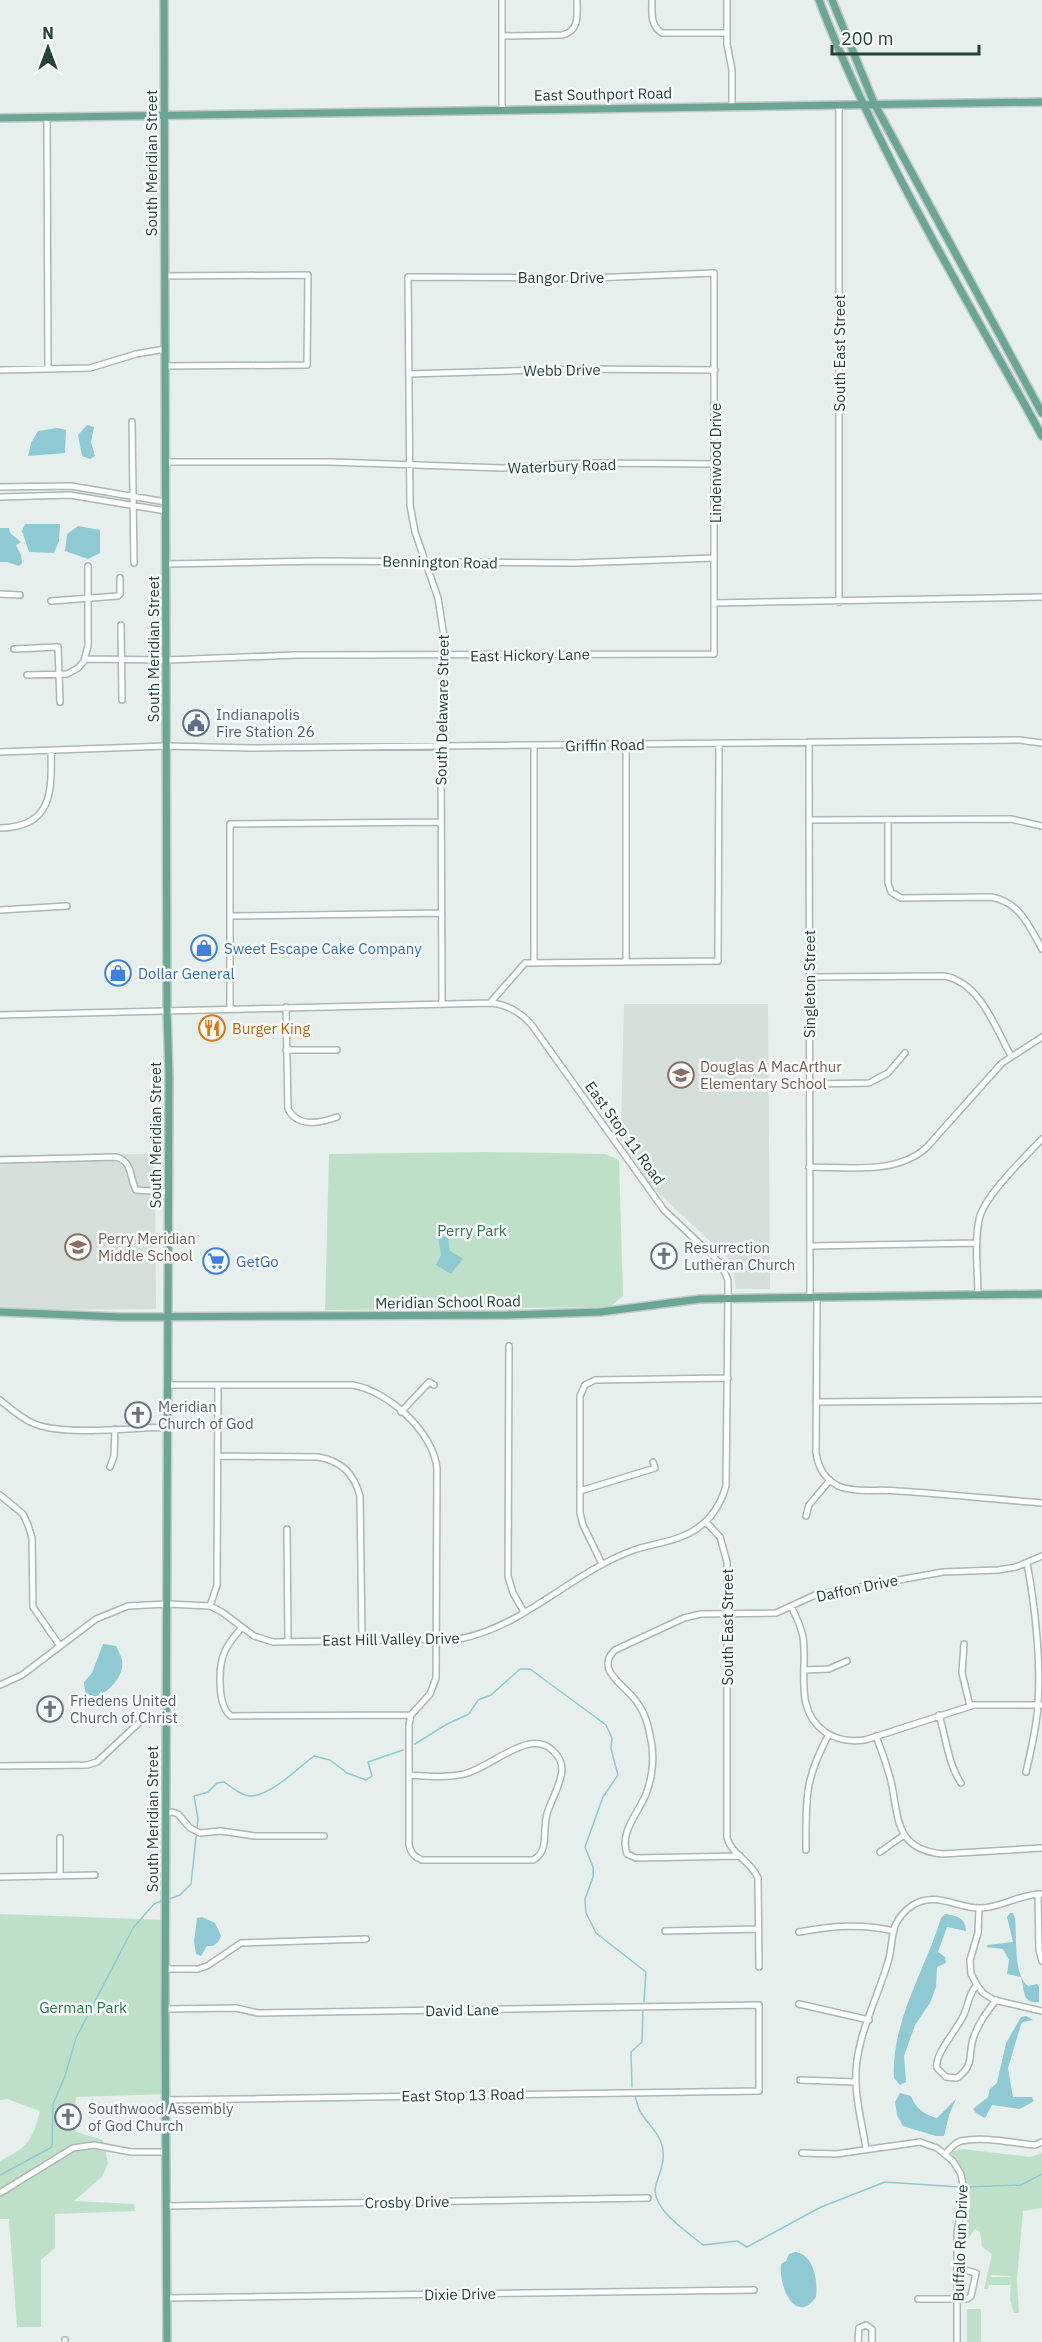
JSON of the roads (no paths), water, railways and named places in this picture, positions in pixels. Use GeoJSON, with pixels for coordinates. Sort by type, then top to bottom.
{"type":"FeatureCollection","features":[{"type":"Feature","properties":{"kind":"main road","name":"South Meridian Street"},"geometry":{"type":"LineString","coordinates":[[164,0],[169,1077],[165,2009],[167,2342]]}},
{"type":"Feature","properties":{"kind":"main road"},"geometry":{"type":"LineString","coordinates":[[819,0],[862,104],[1042,436]]}},
{"type":"Feature","properties":{"kind":"main road"},"geometry":{"type":"LineString","coordinates":[[832,0],[874,104],[1042,413]]}},
{"type":"Feature","properties":{"kind":"main road","name":"East Southport Road"},"geometry":{"type":"LineString","coordinates":[[0,118],[1042,102]]}},
{"type":"Feature","properties":{"kind":"main road"},"geometry":{"type":"LineString","coordinates":[[728,1298],[1042,1294]]}},
{"type":"Feature","properties":{"kind":"main road","name":"Meridian School Road"},"geometry":{"type":"LineString","coordinates":[[0,1312],[108,1317],[582,1314],[678,1301],[728,1298]]}},
{"type":"Feature","properties":{"kind":"street"},"geometry":{"type":"LineString","coordinates":[[502,0],[502,109]]}},
{"type":"Feature","properties":{"kind":"street"},"geometry":{"type":"LineString","coordinates":[[502,36],[562,35],[572,30],[576,23],[577,0]]}},
{"type":"Feature","properties":{"kind":"street"},"geometry":{"type":"LineString","coordinates":[[652,0],[652,18],[657,29],[668,34],[727,33]]}},
{"type":"Feature","properties":{"kind":"street"},"geometry":{"type":"LineString","coordinates":[[727,0],[732,106]]}},
{"type":"Feature","properties":{"kind":"street","name":"South East Street"},"geometry":{"type":"LineString","coordinates":[[839,104],[839,602]]}},
{"type":"Feature","properties":{"kind":"street"},"geometry":{"type":"LineString","coordinates":[[47,117],[48,369]]}},
{"type":"Feature","properties":{"kind":"street","name":"Bangor Drive"},"geometry":{"type":"LineString","coordinates":[[408,277],[592,278],[714,273]]}},
{"type":"Feature","properties":{"kind":"street","name":"Lindenwood Drive"},"geometry":{"type":"LineString","coordinates":[[714,273],[714,654]]}},
{"type":"Feature","properties":{"kind":"street"},"geometry":{"type":"LineString","coordinates":[[165,276],[308,275],[307,365],[166,366]]}},
{"type":"Feature","properties":{"kind":"street","name":"South Delaware Street"},"geometry":{"type":"LineString","coordinates":[[408,277],[411,514],[440,609],[446,656],[441,746],[441,1004]]}},
{"type":"Feature","properties":{"kind":"street"},"geometry":{"type":"LineString","coordinates":[[0,370],[97,367],[136,354],[165,349]]}},
{"type":"Feature","properties":{"kind":"street","name":"Webb Drive"},"geometry":{"type":"LineString","coordinates":[[409,374],[558,369],[715,370]]}},
{"type":"Feature","properties":{"kind":"street"},"geometry":{"type":"LineString","coordinates":[[132,422],[134,563]]}},
{"type":"Feature","properties":{"kind":"street","name":"Waterbury Road"},"geometry":{"type":"LineString","coordinates":[[166,462],[409,463],[491,468],[586,463],[714,464]]}},
{"type":"Feature","properties":{"kind":"street"},"geometry":{"type":"LineString","coordinates":[[0,487],[71,486],[166,502]]}},
{"type":"Feature","properties":{"kind":"street"},"geometry":{"type":"LineString","coordinates":[[0,497],[70,495],[166,511]]}},
{"type":"Feature","properties":{"kind":"street","name":"Bennington Road"},"geometry":{"type":"LineString","coordinates":[[166,564],[320,561],[575,563],[714,558]]}},
{"type":"Feature","properties":{"kind":"street"},"geometry":{"type":"LineString","coordinates":[[27,675],[59,675],[74,671],[85,659],[88,646],[88,566]]}},
{"type":"Feature","properties":{"kind":"street"},"geometry":{"type":"LineString","coordinates":[[51,601],[120,596],[120,578]]}},
{"type":"Feature","properties":{"kind":"street"},"geometry":{"type":"LineString","coordinates":[[0,594],[20,595]]}},
{"type":"Feature","properties":{"kind":"street"},"geometry":{"type":"LineString","coordinates":[[714,603],[1042,597]]}},
{"type":"Feature","properties":{"kind":"street"},"geometry":{"type":"LineString","coordinates":[[121,625],[122,700]]}},
{"type":"Feature","properties":{"kind":"street"},"geometry":{"type":"LineString","coordinates":[[14,649],[58,647],[60,702]]}},
{"type":"Feature","properties":{"kind":"street","name":"East Hickory Lane"},"geometry":{"type":"LineString","coordinates":[[85,659],[167,660],[296,655],[714,654]]}},
{"type":"Feature","properties":{"kind":"street","name":"Griffin Road"},"geometry":{"type":"LineString","coordinates":[[0,752],[167,746],[250,748],[1019,740],[1042,743]]}},
{"type":"Feature","properties":{"kind":"street","name":"Singleton Street"},"geometry":{"type":"LineString","coordinates":[[809,742],[810,1246],[817,1460],[823,1473],[830,1480]]}},
{"type":"Feature","properties":{"kind":"street"},"geometry":{"type":"LineString","coordinates":[[490,1003],[525,963],[718,961],[719,743]]}},
{"type":"Feature","properties":{"kind":"street"},"geometry":{"type":"LineString","coordinates":[[626,744],[626,962]]}},
{"type":"Feature","properties":{"kind":"street"},"geometry":{"type":"LineString","coordinates":[[534,745],[534,963]]}},
{"type":"Feature","properties":{"kind":"street"},"geometry":{"type":"LineString","coordinates":[[0,828],[15,828],[30,822],[47,804],[51,788],[51,751]]}},
{"type":"Feature","properties":{"kind":"street"},"geometry":{"type":"LineString","coordinates":[[809,820],[1011,819],[1042,826]]}},
{"type":"Feature","properties":{"kind":"street"},"geometry":{"type":"LineString","coordinates":[[888,820],[888,883],[893,893],[901,898],[987,897],[1002,900],[1021,912],[1042,949]]}},
{"type":"Feature","properties":{"kind":"street"},"geometry":{"type":"LineString","coordinates":[[230,1009],[230,824],[441,822]]}},
{"type":"Feature","properties":{"kind":"street"},"geometry":{"type":"LineString","coordinates":[[0,910],[67,906]]}},
{"type":"Feature","properties":{"kind":"street"},"geometry":{"type":"LineString","coordinates":[[230,916],[441,913]]}},
{"type":"Feature","properties":{"kind":"street"},"geometry":{"type":"LineString","coordinates":[[809,977],[944,976],[959,980],[976,995],[1011,1056]]}},
{"type":"Feature","properties":{"kind":"street","name":"East Stop 11 Road"},"geometry":{"type":"LineString","coordinates":[[0,1015],[490,1003],[513,1009],[529,1022],[664,1210],[721,1264],[728,1280],[728,1298]]}},
{"type":"Feature","properties":{"kind":"street"},"geometry":{"type":"LineString","coordinates":[[286,1007],[286,1102],[292,1116],[303,1122],[323,1122],[337,1117]]}},
{"type":"Feature","properties":{"kind":"street"},"geometry":{"type":"LineString","coordinates":[[809,1167],[886,1166],[912,1158],[927,1147],[992,1073],[1011,1056],[1042,1037]]}},
{"type":"Feature","properties":{"kind":"street"},"geometry":{"type":"LineString","coordinates":[[286,1050],[337,1050]]}},
{"type":"Feature","properties":{"kind":"street"},"geometry":{"type":"LineString","coordinates":[[809,1084],[869,1083],[888,1072],[905,1053]]}},
{"type":"Feature","properties":{"kind":"street"},"geometry":{"type":"LineString","coordinates":[[978,1295],[977,1244],[982,1209],[989,1198],[1042,1139]]}},
{"type":"Feature","properties":{"kind":"street"},"geometry":{"type":"LineString","coordinates":[[0,1160],[116,1157],[128,1163],[136,1190],[167,1192]]}},
{"type":"Feature","properties":{"kind":"street"},"geometry":{"type":"LineString","coordinates":[[810,1246],[977,1244]]}},
{"type":"Feature","properties":{"kind":"street"},"geometry":{"type":"LineString","coordinates":[[706,1522],[716,1510],[726,1486],[728,1298]]}},
{"type":"Feature","properties":{"kind":"street"},"geometry":{"type":"LineString","coordinates":[[509,1346],[508,1576],[513,1593],[524,1612]]}},
{"type":"Feature","properties":{"kind":"street"},"geometry":{"type":"LineString","coordinates":[[602,1564],[583,1525],[580,1491],[580,1396],[585,1385],[595,1380],[728,1378]]}},
{"type":"Feature","properties":{"kind":"street"},"geometry":{"type":"LineString","coordinates":[[401,1412],[429,1382],[434,1385]]}},
{"type":"Feature","properties":{"kind":"street"},"geometry":{"type":"LineString","coordinates":[[167,1385],[359,1386],[376,1391],[423,1433],[432,1446],[437,1469],[435,1685],[411,1715],[409,1725],[409,1775],[409,1845],[413,1856],[422,1860],[439,1861],[533,1860],[544,1850],[546,1815],[562,1770],[557,1755],[549,1747],[538,1742],[531,1742],[484,1767],[466,1773],[450,1776],[409,1775]]}},
{"type":"Feature","properties":{"kind":"street"},"geometry":{"type":"LineString","coordinates":[[210,1606],[217,1585],[218,1385]]}},
{"type":"Feature","properties":{"kind":"street"},"geometry":{"type":"LineString","coordinates":[[0,1400],[27,1420],[46,1428],[65,1430],[167,1427]]}},
{"type":"Feature","properties":{"kind":"street"},"geometry":{"type":"LineString","coordinates":[[816,1402],[1042,1400]]}},
{"type":"Feature","properties":{"kind":"street"},"geometry":{"type":"LineString","coordinates":[[110,1467],[114,1456],[115,1429]]}},
{"type":"Feature","properties":{"kind":"street"},"geometry":{"type":"LineString","coordinates":[[218,1456],[318,1457],[343,1466],[351,1475],[360,1496],[362,1640]]}},
{"type":"Feature","properties":{"kind":"street"},"geometry":{"type":"LineString","coordinates":[[580,1491],[655,1468],[653,1462]]}},
{"type":"Feature","properties":{"kind":"street"},"geometry":{"type":"LineString","coordinates":[[806,1516],[809,1505],[830,1480],[852,1489],[896,1490],[1042,1503]]}},
{"type":"Feature","properties":{"kind":"street"},"geometry":{"type":"LineString","coordinates":[[0,1495],[18,1509],[28,1525],[32,1538],[33,1607],[60,1647]]}},
{"type":"Feature","properties":{"kind":"street","name":"South East Street"},"geometry":{"type":"LineString","coordinates":[[706,1522],[720,1536],[726,1554],[727,1838],[729,1844],[754,1870],[758,1878],[759,1966]]}},
{"type":"Feature","properties":{"kind":"street","name":"East Hill Valley Drive"},"geometry":{"type":"LineString","coordinates":[[0,1685],[22,1675],[108,1612],[128,1606],[167,1604],[210,1606],[264,1641],[459,1639],[477,1636],[497,1629],[602,1564],[634,1550],[687,1534],[706,1522]]}},
{"type":"Feature","properties":{"kind":"street"},"geometry":{"type":"LineString","coordinates":[[287,1529],[288,1641]]}},
{"type":"Feature","properties":{"kind":"street","name":"Daffon Drive"},"geometry":{"type":"LineString","coordinates":[[740,1856],[636,1858],[627,1854],[624,1836],[651,1778],[652,1749],[645,1717],[638,1703],[609,1671],[607,1664],[610,1655],[615,1650],[684,1618],[700,1614],[767,1614],[814,1596],[943,1572],[998,1570],[1027,1563],[1042,1556]]}},
{"type":"Feature","properties":{"kind":"street"},"geometry":{"type":"LineString","coordinates":[[1026,1772],[1040,1705],[1039,1644],[1027,1563]]}},
{"type":"Feature","properties":{"kind":"street"},"geometry":{"type":"LineString","coordinates":[[791,1606],[803,1637],[804,1695],[807,1709],[816,1724],[829,1734],[849,1741],[865,1740],[969,1706],[991,1703],[1040,1705]]}},
{"type":"Feature","properties":{"kind":"street"},"geometry":{"type":"LineString","coordinates":[[242,1627],[227,1647],[222,1662],[221,1698],[226,1713],[236,1717],[411,1715]]}},
{"type":"Feature","properties":{"kind":"street"},"geometry":{"type":"LineString","coordinates":[[963,1644],[962,1673],[969,1706]]}},
{"type":"Feature","properties":{"kind":"street"},"geometry":{"type":"LineString","coordinates":[[804,1670],[830,1670],[847,1661]]}},
{"type":"Feature","properties":{"kind":"street"},"geometry":{"type":"LineString","coordinates":[[939,1715],[948,1743],[953,1771],[961,1783]]}},
{"type":"Feature","properties":{"kind":"street"},"geometry":{"type":"LineString","coordinates":[[0,1766],[87,1765],[97,1762],[143,1719],[166,1718]]}},
{"type":"Feature","properties":{"kind":"street"},"geometry":{"type":"LineString","coordinates":[[806,1850],[808,1782],[817,1756],[829,1734]]}},
{"type":"Feature","properties":{"kind":"street"},"geometry":{"type":"LineString","coordinates":[[876,1736],[891,1781],[896,1819],[904,1835],[921,1849],[944,1854],[1042,1848]]}},
{"type":"Feature","properties":{"kind":"street"},"geometry":{"type":"LineString","coordinates":[[166,1814],[172,1812],[178,1814],[198,1832],[221,1831],[255,1836],[324,1836]]}},
{"type":"Feature","properties":{"kind":"street"},"geometry":{"type":"LineString","coordinates":[[879,1852],[904,1835]]}},
{"type":"Feature","properties":{"kind":"street"},"geometry":{"type":"LineString","coordinates":[[60,1838],[60,1876]]}},
{"type":"Feature","properties":{"kind":"street"},"geometry":{"type":"LineString","coordinates":[[0,1877],[95,1875]]}},
{"type":"Feature","properties":{"kind":"street"},"geometry":{"type":"LineString","coordinates":[[866,2149],[856,2082],[859,2050],[900,1916],[908,1908],[918,1903],[935,1899],[979,1908],[1024,1895],[1040,1894],[1039,1949],[1042,1961]]}},
{"type":"Feature","properties":{"kind":"street"},"geometry":{"type":"LineString","coordinates":[[979,1908],[979,1932],[970,1960],[971,1974],[977,1985],[983,1993],[996,2000],[1042,2012]]}},
{"type":"Feature","properties":{"kind":"street"},"geometry":{"type":"LineString","coordinates":[[799,1932],[873,1926],[894,1931]]}},
{"type":"Feature","properties":{"kind":"street"},"geometry":{"type":"LineString","coordinates":[[665,1931],[758,1929]]}},
{"type":"Feature","properties":{"kind":"street"},"geometry":{"type":"LineString","coordinates":[[166,1969],[198,1969],[207,1966],[241,1943],[366,1939]]}},
{"type":"Feature","properties":{"kind":"street"},"geometry":{"type":"LineString","coordinates":[[977,1985],[970,1994],[963,2017],[937,2061],[938,2069],[950,2079],[960,2076],[970,2066],[973,2038],[984,2015],[996,2000]]}},
{"type":"Feature","properties":{"kind":"street"},"geometry":{"type":"LineString","coordinates":[[799,2004],[869,2020]]}},
{"type":"Feature","properties":{"kind":"street","name":"David Lane"},"geometry":{"type":"LineString","coordinates":[[165,2009],[236,2008],[258,2013],[759,2005],[759,2091]]}},
{"type":"Feature","properties":{"kind":"street"},"geometry":{"type":"LineString","coordinates":[[800,2080],[856,2082]]}},
{"type":"Feature","properties":{"kind":"street","name":"East Stop 13 Road"},"geometry":{"type":"LineString","coordinates":[[166,2100],[759,2091]]}},
{"type":"Feature","properties":{"kind":"street"},"geometry":{"type":"LineString","coordinates":[[802,2152],[836,2154],[920,2142],[932,2145],[946,2154],[956,2144],[963,2141],[1035,2145],[1042,2142]]}},
{"type":"Feature","properties":{"kind":"street"},"geometry":{"type":"LineString","coordinates":[[0,2193],[73,2148],[94,2145],[131,2152],[166,2152]]}},
{"type":"Feature","properties":{"kind":"street","name":"Buffalo Run Drive"},"geometry":{"type":"LineString","coordinates":[[946,2154],[958,2169],[964,2188],[958,2229],[957,2342]]}},
{"type":"Feature","properties":{"kind":"street","name":"Crosby Drive"},"geometry":{"type":"LineString","coordinates":[[166,2206],[648,2198]]}},
{"type":"Feature","properties":{"kind":"street"},"geometry":{"type":"LineString","coordinates":[[918,2299],[957,2299],[971,2296],[975,2271],[957,2268]]}},
{"type":"Feature","properties":{"kind":"street","name":"Dixie Drive"},"geometry":{"type":"LineString","coordinates":[[167,2298],[754,2290]]}},
{"type":"Feature","properties":{"kind":"street"},"geometry":{"type":"LineString","coordinates":[[858,2342],[859,2328],[866,2325],[872,2329],[872,2342]]}},
{"type":"Feature","properties":{"kind":"water"},"geometry":{"type":"Polygon","coordinates":[[[87,425],[94,427],[91,442],[95,456],[90,459],[82,456],[78,435],[87,425]]]}},
{"type":"Feature","properties":{"kind":"water"},"geometry":{"type":"Polygon","coordinates":[[[57,428],[66,430],[65,453],[28,456],[31,443],[38,431],[57,428]]]}},
{"type":"Feature","properties":{"kind":"water"},"geometry":{"type":"Polygon","coordinates":[[[25,524],[60,524],[59,541],[54,553],[29,552],[22,531],[25,524]]]}},
{"type":"Feature","properties":{"kind":"water"},"geometry":{"type":"Polygon","coordinates":[[[78,526],[100,530],[100,553],[88,559],[65,551],[67,534],[78,526]]]}},
{"type":"Feature","properties":{"kind":"water"},"geometry":{"type":"Polygon","coordinates":[[[0,528],[9,528],[10,533],[21,542],[16,545],[21,555],[22,563],[19,566],[0,562],[0,528]]]}},
{"type":"Feature","properties":{"kind":"water"},"geometry":{"type":"Polygon","coordinates":[[[441,1235],[448,1238],[450,1251],[463,1259],[451,1274],[436,1265],[441,1255],[438,1238],[441,1235]]]}},
{"type":"Feature","properties":{"kind":"water"},"geometry":{"type":"Polygon","coordinates":[[[103,1644],[116,1646],[122,1658],[121,1672],[110,1688],[94,1697],[85,1692],[84,1682],[92,1673],[103,1644]]]}},
{"type":"Feature","properties":{"kind":"water"},"geometry":{"type":"Polygon","coordinates":[[[1013,1913],[1015,1918],[1020,1973],[1028,1986],[1037,1984],[1039,1986],[1039,2002],[1029,2001],[1026,1998],[1021,1977],[1007,1974],[1009,1960],[1003,1949],[986,1947],[1013,1942],[1007,1917],[1013,1913]]]}},
{"type":"Feature","properties":{"kind":"water"},"geometry":{"type":"Polygon","coordinates":[[[945,1914],[960,1918],[966,1931],[947,1927],[938,1952],[945,1957],[946,1963],[937,1967],[936,1987],[930,2003],[915,2025],[904,2056],[906,2082],[900,2085],[894,2078],[898,2036],[903,2016],[941,1918],[945,1914]]]}},
{"type":"Feature","properties":{"kind":"water"},"geometry":{"type":"Polygon","coordinates":[[[202,1917],[215,1923],[221,1936],[213,1946],[207,1946],[201,1956],[196,1954],[194,1941],[197,1918],[202,1917]]]}},
{"type":"Feature","properties":{"kind":"water"},"geometry":{"type":"Polygon","coordinates":[[[1026,2016],[1033,2020],[1021,2024],[1008,2068],[1013,2097],[1032,2097],[1034,2101],[1020,2109],[992,2105],[985,2118],[973,2109],[988,2097],[990,2089],[997,2083],[1006,2043],[1021,2017],[1026,2016]]]}},
{"type":"Feature","properties":{"kind":"water"},"geometry":{"type":"Polygon","coordinates":[[[900,2093],[911,2096],[921,2110],[937,2118],[956,2099],[944,2136],[936,2136],[903,2126],[897,2115],[895,2102],[900,2093]]]}},
{"type":"Feature","properties":{"kind":"water"},"geometry":{"type":"Polygon","coordinates":[[[795,2252],[807,2258],[811,2263],[816,2284],[816,2297],[808,2305],[801,2307],[795,2305],[790,2299],[782,2282],[781,2264],[786,2261],[789,2254],[795,2252]]]}},
{"type":"Feature","properties":{"kind":"waterway"},"geometry":{"type":"LineString","coordinates":[[415,1744],[447,1724],[469,1714],[478,1700],[491,1695],[520,1669],[530,1669],[606,1725],[612,1738],[611,1749],[618,1775],[603,1797],[585,1847],[593,1867],[593,1877],[585,1899],[586,1913],[596,1933],[646,1972],[644,2002]]}},
{"type":"Feature","properties":{"kind":"waterway"},"geometry":{"type":"LineString","coordinates":[[169,1899],[180,1895],[191,1884],[198,1819],[194,1796],[208,1792],[217,1783],[224,1782],[245,1795],[253,1796],[272,1789],[314,1756],[330,1760],[347,1773],[366,1780],[372,1776],[368,1762],[403,1750]]}},
{"type":"Feature","properties":{"kind":"waterway"},"geometry":{"type":"LineString","coordinates":[[0,2175],[52,2147],[53,2104],[65,2076],[76,2038],[133,1928],[154,1904],[161,1901]]}},
{"type":"Feature","properties":{"kind":"waterway"},"geometry":{"type":"LineString","coordinates":[[632,2087],[631,2052],[642,2042],[643,2011]]}},
{"type":"Feature","properties":{"kind":"waterway"},"geometry":{"type":"LineString","coordinates":[[635,2096],[641,2113],[662,2145],[663,2161],[655,2194],[658,2202],[671,2219],[703,2245],[737,2241],[747,2247],[821,2207],[885,2182],[960,2187]]}},
{"type":"Feature","properties":{"kind":"waterway"},"geometry":{"type":"LineString","coordinates":[[965,2187],[1021,2185],[1042,2174]]}},
{"type":"Feature","properties":{"kind":"place","name":"Indianapolis Fire Station 26"},"geometry":{"type":"Point","coordinates":[196,723]}},
{"type":"Feature","properties":{"kind":"place","name":"Sweet Escape Cake Company"},"geometry":{"type":"Point","coordinates":[204,948]}},
{"type":"Feature","properties":{"kind":"place","name":"Dollar General"},"geometry":{"type":"Point","coordinates":[118,973]}},
{"type":"Feature","properties":{"kind":"place","name":"Burger King"},"geometry":{"type":"Point","coordinates":[212,1028]}},
{"type":"Feature","properties":{"kind":"place","name":"Douglas A MacArthur Elementary School"},"geometry":{"type":"Point","coordinates":[681,1075]}},
{"type":"Feature","properties":{"kind":"place","name":"Perry Meridian Middle School"},"geometry":{"type":"Point","coordinates":[78,1247]}},
{"type":"Feature","properties":{"kind":"place","name":"Resurrection Lutheran Church"},"geometry":{"type":"Point","coordinates":[664,1256]}},
{"type":"Feature","properties":{"kind":"place","name":"GetGo"},"geometry":{"type":"Point","coordinates":[216,1261]}},
{"type":"Feature","properties":{"kind":"place","name":"Meridian Church of God"},"geometry":{"type":"Point","coordinates":[138,1415]}},
{"type":"Feature","properties":{"kind":"place","name":"Friedens United Church of Christ"},"geometry":{"type":"Point","coordinates":[50,1709]}},
{"type":"Feature","properties":{"kind":"place","name":"Southwood Assembly of God Church"},"geometry":{"type":"Point","coordinates":[68,2117]}},
{"type":"Feature","properties":{"kind":"park label","name":"Perry Park"},"geometry":{"type":"Point","coordinates":[472,1230]}},
{"type":"Feature","properties":{"kind":"park label","name":"German Park"},"geometry":{"type":"Point","coordinates":[83,2007]}}]}
